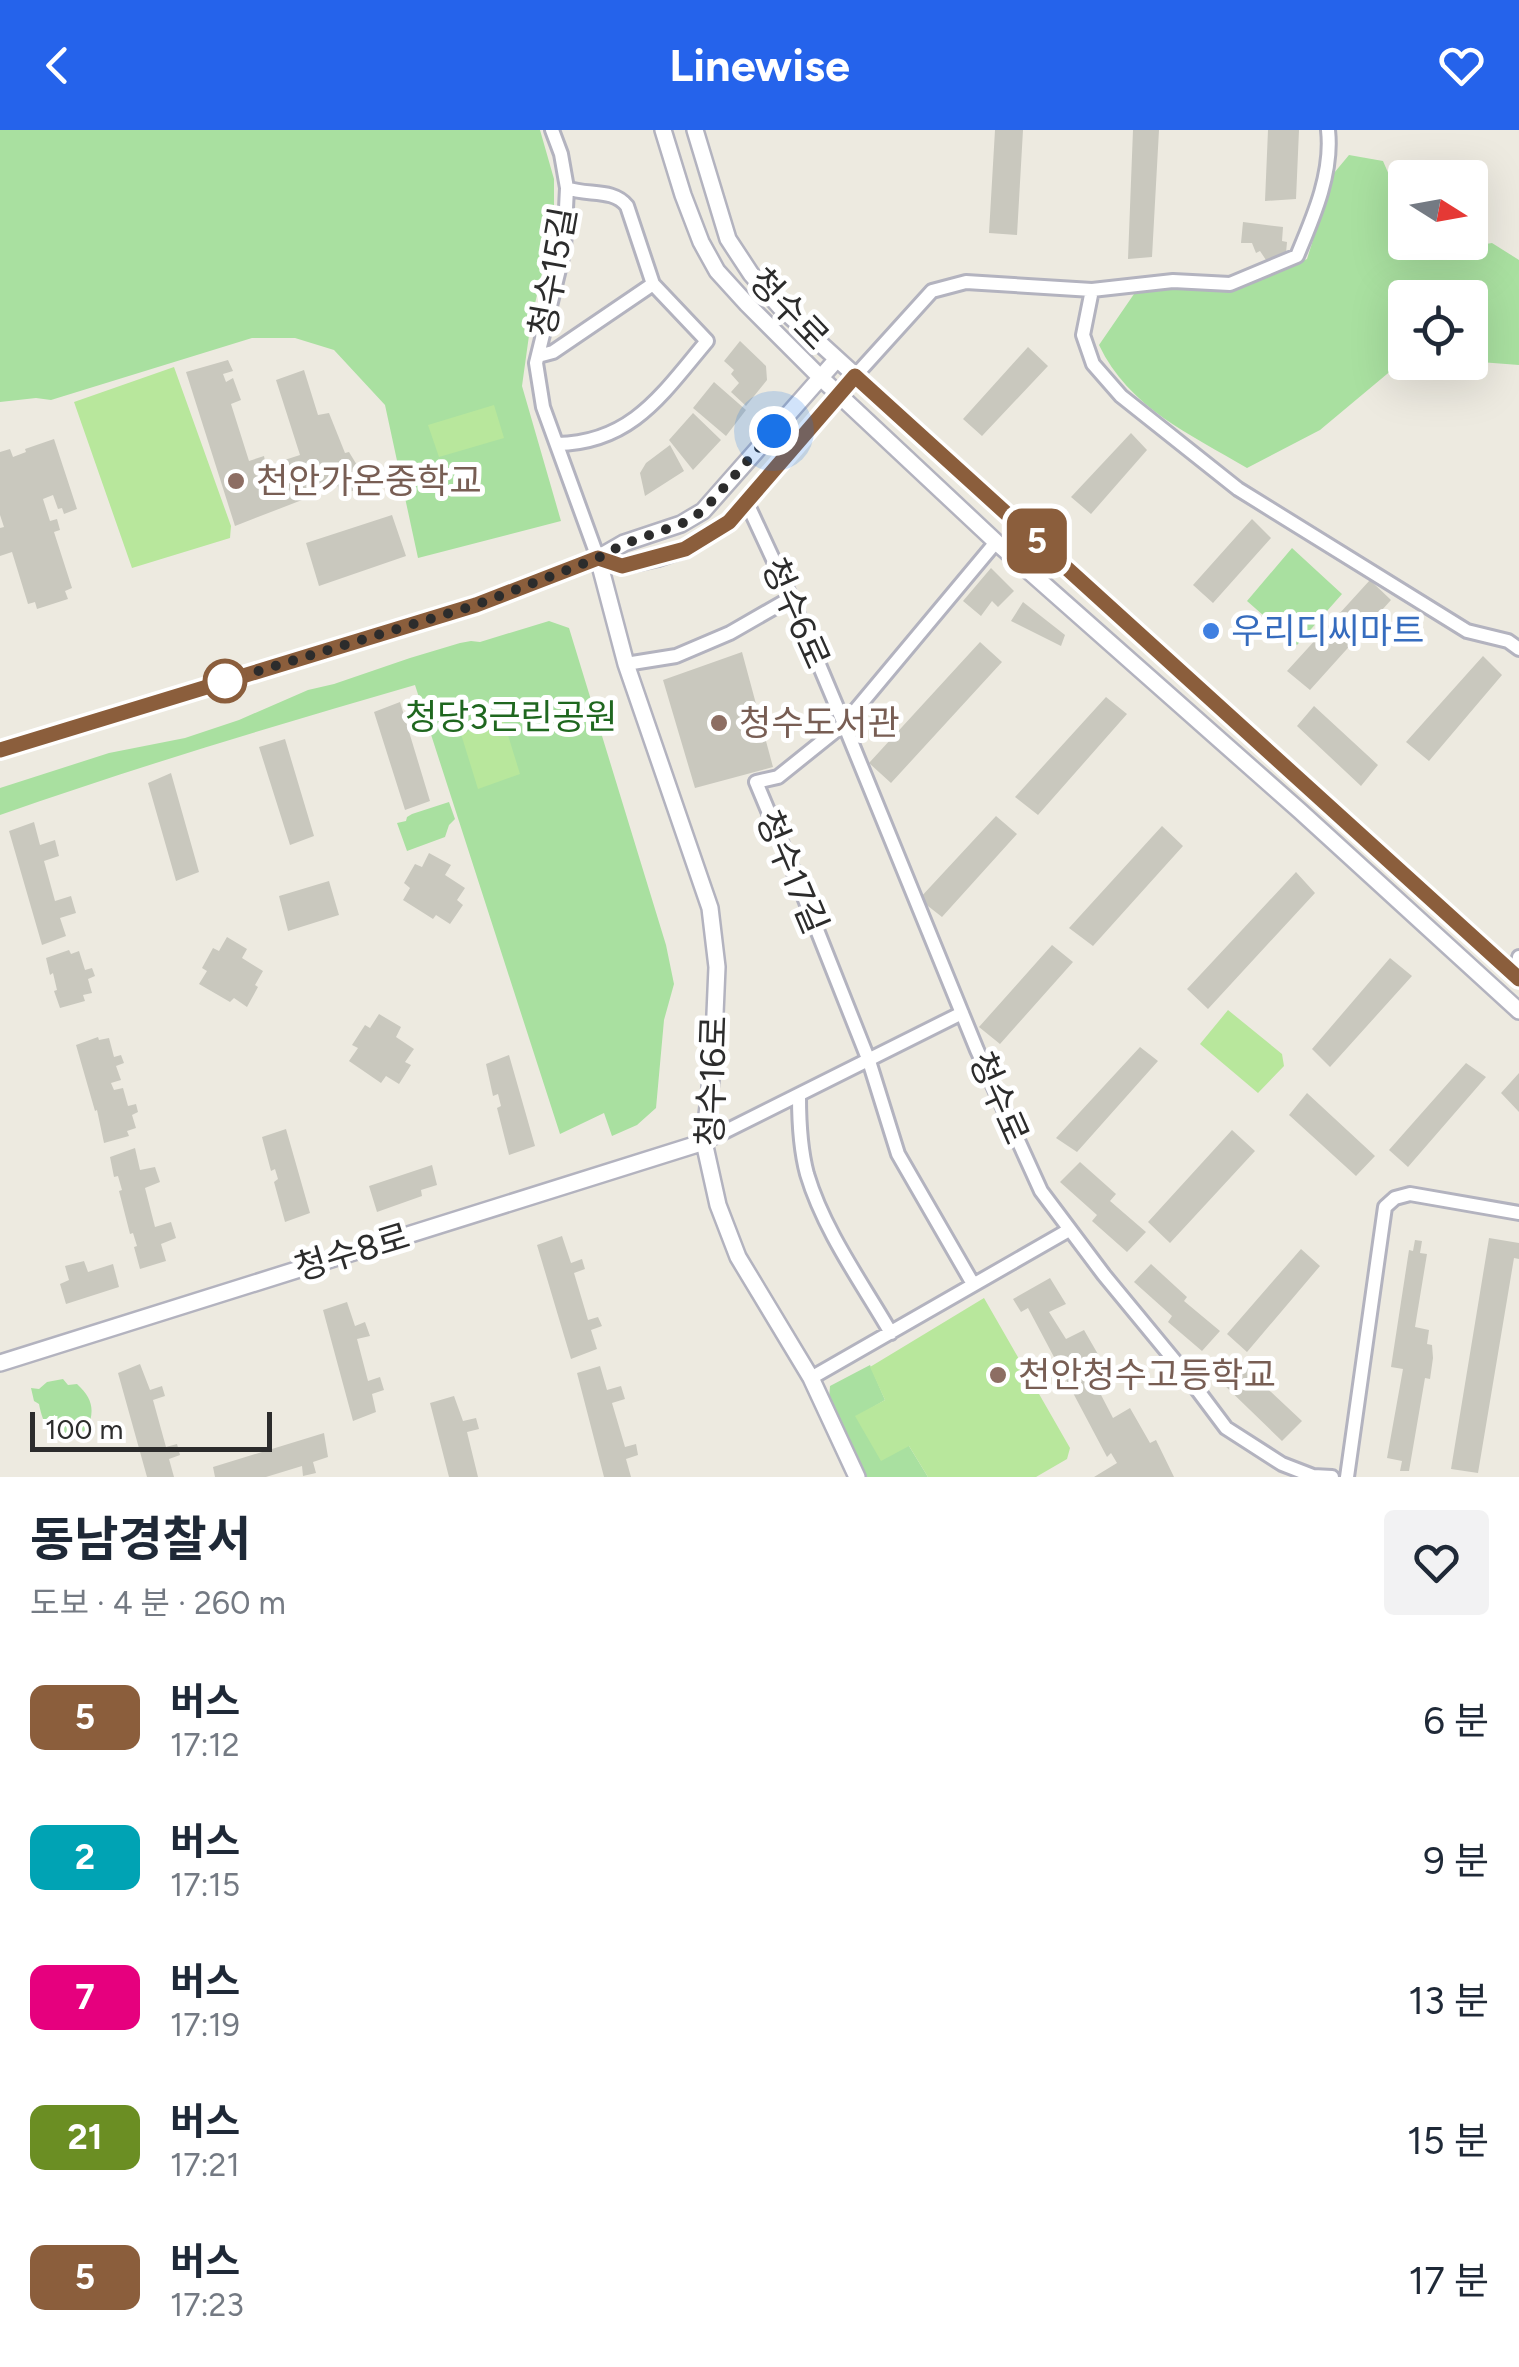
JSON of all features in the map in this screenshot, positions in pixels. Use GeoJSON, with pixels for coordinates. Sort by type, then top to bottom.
{"type":"FeatureCollection","features":[{"type":"Feature","properties":{"kind":"street","name":"청수15길"},"geometry":{"type":"LineString","coordinates":[[552,130],[567,188],[564,249],[536,364],[543,407],[598,558]]}},
{"type":"Feature","properties":{"kind":"street","name":"청수로"},"geometry":{"type":"LineString","coordinates":[[663,130],[683,195],[717,272],[821,378],[996,542],[1519,1011]]}},
{"type":"Feature","properties":{"kind":"street","name":"청수로"},"geometry":{"type":"LineString","coordinates":[[695,130],[728,240],[780,307],[1518,978]]}},
{"type":"Feature","properties":{"kind":"street","name":"청수로"},"geometry":{"type":"LineString","coordinates":[[855,376],[932,291],[966,282],[1092,290],[1173,281],[1230,284],[1296,256],[1314,216],[1330,150],[1328,130]]}},
{"type":"Feature","properties":{"kind":"street","name":"청수15길"},"geometry":{"type":"LineString","coordinates":[[558,444],[608,436],[630,425],[654,404],[707,341],[654,284],[627,206],[621,199],[567,188]]}},
{"type":"Feature","properties":{"kind":"street","name":"청수15길"},"geometry":{"type":"LineString","coordinates":[[538,356],[553,352],[654,284]]}},
{"type":"Feature","properties":{"kind":"street"},"geometry":{"type":"LineString","coordinates":[[1092,290],[1083,335],[1094,364],[1121,396],[1238,489],[1468,631],[1508,641],[1519,649]]}},
{"type":"Feature","properties":{"kind":"street"},"geometry":{"type":"LineString","coordinates":[[837,359],[855,361],[876,352]]}},
{"type":"Feature","properties":{"kind":"street","name":"청수6로"},"geometry":{"type":"LineString","coordinates":[[0,750],[476,605],[681,524],[703,511],[837,359]]}},
{"type":"Feature","properties":{"kind":"street","name":"청수6로"},"geometry":{"type":"LineString","coordinates":[[598,558],[622,566],[685,549],[729,522],[855,376]]}},
{"type":"Feature","properties":{"kind":"street","name":"청수6로"},"geometry":{"type":"LineString","coordinates":[[747,503],[792,598],[844,724]]}},
{"type":"Feature","properties":{"kind":"street"},"geometry":{"type":"LineString","coordinates":[[844,724],[996,542]]}},
{"type":"Feature","properties":{"kind":"street","name":"청수16로"},"geometry":{"type":"LineString","coordinates":[[598,558],[626,664],[710,908],[718,967],[704,1142],[718,1205],[738,1257],[811,1378],[857,1477]]}},
{"type":"Feature","properties":{"kind":"street"},"geometry":{"type":"LineString","coordinates":[[626,664],[676,656],[730,633],[792,598]]}},
{"type":"Feature","properties":{"kind":"street","name":"청수로"},"geometry":{"type":"LineString","coordinates":[[844,724],[962,1013],[1041,1190],[1226,1428],[1282,1464],[1312,1476],[1332,1477]]}},
{"type":"Feature","properties":{"kind":"street","name":"청수17길"},"geometry":{"type":"LineString","coordinates":[[844,724],[778,776],[756,782],[869,1061],[898,1154],[974,1284]]}},
{"type":"Feature","properties":{"kind":"street","name":"청수로"},"geometry":{"type":"LineString","coordinates":[[1518,978],[1519,957]]}},
{"type":"Feature","properties":{"kind":"street"},"geometry":{"type":"LineString","coordinates":[[704,1142],[962,1013]]}},
{"type":"Feature","properties":{"kind":"street"},"geometry":{"type":"LineString","coordinates":[[798,1096],[800,1138],[808,1176],[826,1220],[892,1333]]}},
{"type":"Feature","properties":{"kind":"street","name":"청수8로"},"geometry":{"type":"LineString","coordinates":[[0,1364],[704,1142]]}},
{"type":"Feature","properties":{"kind":"street"},"geometry":{"type":"LineString","coordinates":[[1347,1477],[1385,1207],[1394,1198],[1410,1194],[1519,1213]]}},
{"type":"Feature","properties":{"kind":"street"},"geometry":{"type":"LineString","coordinates":[[811,1378],[1069,1230]]}},
{"type":"Feature","properties":{"kind":"green space"},"geometry":{"type":"Polygon","coordinates":[[[0,130],[540,130],[554,179],[554,221],[531,321],[522,386],[561,521],[418,558],[385,405],[334,350],[295,338],[252,338],[51,400],[0,402],[0,130]]]}},
{"type":"Feature","properties":{"kind":"green space"},"geometry":{"type":"Polygon","coordinates":[[[1349,155],[1383,161],[1388,173],[1388,260],[1488,260],[1488,244],[1492,243],[1519,260],[1519,365],[1488,363],[1488,280],[1388,280],[1388,373],[1320,430],[1247,468],[1144,403],[1112,367],[1099,345],[1134,294],[1156,286],[1233,291],[1307,259],[1334,173],[1349,155]]]}},
{"type":"Feature","properties":{"kind":"green space"},"geometry":{"type":"Polygon","coordinates":[[[174,367],[231,526],[230,538],[132,568],[74,402],[174,367]]]}},
{"type":"Feature","properties":{"kind":"green space"},"geometry":{"type":"Polygon","coordinates":[[[494,405],[504,438],[439,457],[428,425],[494,405]]]}},
{"type":"Feature","properties":{"kind":"green space"},"geometry":{"type":"Polygon","coordinates":[[[1292,548],[1342,594],[1297,645],[1247,601],[1292,548]]]}},
{"type":"Feature","properties":{"kind":"green space","name":"청당3근린공원"},"geometry":{"type":"Polygon","coordinates":[[[549,621],[569,628],[666,945],[674,984],[664,1020],[656,1108],[637,1125],[612,1136],[604,1113],[560,1134],[415,685],[207,747],[0,815],[0,788],[109,753],[185,738],[308,690],[460,643],[480,642],[549,621]]]}},
{"type":"Feature","properties":{"kind":"green space"},"geometry":{"type":"Polygon","coordinates":[[[503,719],[520,774],[478,789],[461,734],[503,719]]]}},
{"type":"Feature","properties":{"kind":"green space"},"geometry":{"type":"Polygon","coordinates":[[[449,802],[455,819],[445,837],[407,851],[397,823],[449,802]]]}},
{"type":"Feature","properties":{"kind":"green space"},"geometry":{"type":"Polygon","coordinates":[[[1228,1010],[1282,1054],[1284,1066],[1258,1093],[1200,1044],[1228,1010]]]}},
{"type":"Feature","properties":{"kind":"green space"},"geometry":{"type":"Polygon","coordinates":[[[984,1298],[1070,1448],[1067,1459],[1036,1477],[928,1477],[909,1446],[881,1461],[855,1416],[885,1400],[870,1367],[984,1298]]]}},
{"type":"Feature","properties":{"kind":"green space"},"geometry":{"type":"Polygon","coordinates":[[[870,1365],[885,1400],[856,1417],[909,1446],[928,1477],[867,1477],[829,1399],[830,1386],[870,1365]]]}},
{"type":"Feature","properties":{"kind":"green space"},"geometry":{"type":"Polygon","coordinates":[[[63,1379],[68,1385],[77,1384],[89,1400],[92,1411],[87,1430],[68,1435],[54,1433],[34,1401],[31,1388],[39,1389],[47,1382],[63,1379]]]}},
{"type":"Feature","properties":{"kind":"building"},"geometry":{"type":"Polygon","coordinates":[[[995,130],[1023,130],[1017,235],[989,233],[995,130]]]}},
{"type":"Feature","properties":{"kind":"building"},"geometry":{"type":"Polygon","coordinates":[[[1133,130],[1159,130],[1152,257],[1128,259],[1133,130]]]}},
{"type":"Feature","properties":{"kind":"building"},"geometry":{"type":"Polygon","coordinates":[[[1268,130],[1299,130],[1296,199],[1265,201],[1268,130]]]}},
{"type":"Feature","properties":{"kind":"building"},"geometry":{"type":"Polygon","coordinates":[[[1243,222],[1283,227],[1286,253],[1268,263],[1260,251],[1256,253],[1252,243],[1241,243],[1243,222]]]}},
{"type":"Feature","properties":{"kind":"building"},"geometry":{"type":"Polygon","coordinates":[[[740,341],[766,366],[767,380],[746,406],[731,392],[739,383],[731,374],[734,370],[724,361],[740,341]]]}},
{"type":"Feature","properties":{"kind":"building"},"geometry":{"type":"Polygon","coordinates":[[[1028,347],[1048,366],[982,436],[963,419],[1028,347]]]}},
{"type":"Feature","properties":{"kind":"building"},"geometry":{"type":"Polygon","coordinates":[[[228,360],[233,371],[223,374],[226,382],[233,378],[241,400],[231,404],[249,461],[264,456],[266,466],[300,455],[276,380],[304,370],[318,415],[329,413],[345,453],[349,452],[363,475],[361,489],[339,494],[338,486],[235,526],[186,372],[228,360]]]}},
{"type":"Feature","properties":{"kind":"building"},"geometry":{"type":"Polygon","coordinates":[[[714,382],[746,410],[726,436],[693,408],[714,382]]]}},
{"type":"Feature","properties":{"kind":"building"},"geometry":{"type":"Polygon","coordinates":[[[693,413],[721,440],[693,470],[669,440],[693,413]]]}},
{"type":"Feature","properties":{"kind":"building"},"geometry":{"type":"Polygon","coordinates":[[[1131,433],[1147,450],[1091,514],[1071,497],[1131,433]]]}},
{"type":"Feature","properties":{"kind":"building"},"geometry":{"type":"Polygon","coordinates":[[[54,439],[77,509],[64,514],[53,495],[43,499],[50,521],[57,519],[60,530],[54,532],[72,588],[65,591],[68,599],[37,609],[35,602],[28,604],[12,552],[0,556],[0,528],[4,527],[0,515],[0,452],[10,449],[13,457],[54,439]]]}},
{"type":"Feature","properties":{"kind":"building"},"geometry":{"type":"Polygon","coordinates":[[[670,445],[684,471],[645,496],[640,473],[646,463],[670,445]]]}},
{"type":"Feature","properties":{"kind":"building"},"geometry":{"type":"Polygon","coordinates":[[[392,515],[406,556],[319,586],[306,543],[392,515]]]}},
{"type":"Feature","properties":{"kind":"building"},"geometry":{"type":"Polygon","coordinates":[[[1252,519],[1271,538],[1213,603],[1193,585],[1252,519]]]}},
{"type":"Feature","properties":{"kind":"building"},"geometry":{"type":"Polygon","coordinates":[[[991,568],[1014,591],[998,607],[992,601],[981,616],[963,601],[991,568]]]}},
{"type":"Feature","properties":{"kind":"building"},"geometry":{"type":"Polygon","coordinates":[[[1370,580],[1391,600],[1310,690],[1287,671],[1370,580]]]}},
{"type":"Feature","properties":{"kind":"building"},"geometry":{"type":"Polygon","coordinates":[[[1023,602],[1065,635],[1061,646],[1011,621],[1023,602]]]}},
{"type":"Feature","properties":{"kind":"building"},"geometry":{"type":"Polygon","coordinates":[[[980,642],[1002,662],[891,783],[869,763],[980,642]]]}},
{"type":"Feature","properties":{"kind":"building","name":"청수도서관"},"geometry":{"type":"Polygon","coordinates":[[[742,652],[773,767],[695,788],[663,680],[742,652]]]}},
{"type":"Feature","properties":{"kind":"building"},"geometry":{"type":"Polygon","coordinates":[[[1483,656],[1502,675],[1429,761],[1406,742],[1483,656]]]}},
{"type":"Feature","properties":{"kind":"building"},"geometry":{"type":"Polygon","coordinates":[[[1106,697],[1127,714],[1038,815],[1015,797],[1106,697]]]}},
{"type":"Feature","properties":{"kind":"building"},"geometry":{"type":"Polygon","coordinates":[[[400,702],[430,801],[405,810],[374,712],[400,702]]]}},
{"type":"Feature","properties":{"kind":"building"},"geometry":{"type":"Polygon","coordinates":[[[1314,706],[1378,765],[1361,786],[1297,726],[1314,706]]]}},
{"type":"Feature","properties":{"kind":"building"},"geometry":{"type":"Polygon","coordinates":[[[285,739],[314,836],[290,845],[259,747],[285,739]]]}},
{"type":"Feature","properties":{"kind":"building"},"geometry":{"type":"Polygon","coordinates":[[[171,773],[199,872],[176,881],[148,783],[171,773]]]}},
{"type":"Feature","properties":{"kind":"building"},"geometry":{"type":"Polygon","coordinates":[[[996,816],[1017,834],[942,917],[919,899],[996,816]]]}},
{"type":"Feature","properties":{"kind":"building"},"geometry":{"type":"Polygon","coordinates":[[[34,822],[40,845],[55,840],[59,856],[44,861],[55,901],[71,896],[76,913],[60,918],[66,936],[42,945],[9,831],[34,822]]]}},
{"type":"Feature","properties":{"kind":"building"},"geometry":{"type":"Polygon","coordinates":[[[1162,826],[1183,846],[1093,946],[1069,928],[1162,826]]]}},
{"type":"Feature","properties":{"kind":"building"},"geometry":{"type":"Polygon","coordinates":[[[429,853],[451,865],[445,875],[465,888],[457,900],[463,905],[450,924],[436,915],[433,919],[403,900],[410,888],[404,883],[415,864],[422,867],[429,853]]]}},
{"type":"Feature","properties":{"kind":"building"},"geometry":{"type":"Polygon","coordinates":[[[1296,872],[1315,893],[1208,1009],[1187,989],[1296,872]]]}},
{"type":"Feature","properties":{"kind":"building"},"geometry":{"type":"Polygon","coordinates":[[[329,881],[339,915],[288,931],[279,896],[329,881]]]}},
{"type":"Feature","properties":{"kind":"building"},"geometry":{"type":"Polygon","coordinates":[[[227,937],[247,949],[242,958],[263,971],[247,1007],[199,984],[207,971],[202,968],[213,948],[219,951],[227,937]]]}},
{"type":"Feature","properties":{"kind":"building"},"geometry":{"type":"Polygon","coordinates":[[[1052,945],[1073,962],[1000,1044],[979,1027],[1052,945]]]}},
{"type":"Feature","properties":{"kind":"building"},"geometry":{"type":"Polygon","coordinates":[[[69,950],[71,954],[79,951],[85,970],[92,968],[95,976],[88,979],[92,993],[83,995],[85,1001],[60,1008],[46,958],[69,950]]]}},
{"type":"Feature","properties":{"kind":"building"},"geometry":{"type":"Polygon","coordinates":[[[1390,958],[1412,976],[1330,1067],[1312,1049],[1390,958]]]}},
{"type":"Feature","properties":{"kind":"building"},"geometry":{"type":"Polygon","coordinates":[[[379,1014],[401,1027],[396,1037],[414,1049],[405,1062],[411,1065],[399,1084],[386,1076],[381,1083],[349,1061],[358,1048],[352,1045],[365,1025],[370,1028],[379,1014]]]}},
{"type":"Feature","properties":{"kind":"building"},"geometry":{"type":"Polygon","coordinates":[[[98,1037],[109,1038],[114,1057],[121,1055],[124,1063],[116,1066],[121,1080],[111,1083],[114,1090],[123,1088],[128,1106],[136,1104],[138,1112],[132,1115],[136,1128],[127,1131],[129,1136],[104,1143],[76,1045],[98,1037]]]}},
{"type":"Feature","properties":{"kind":"building"},"geometry":{"type":"Polygon","coordinates":[[[1140,1047],[1158,1061],[1077,1152],[1056,1138],[1140,1047]]]}},
{"type":"Feature","properties":{"kind":"building"},"geometry":{"type":"Polygon","coordinates":[[[509,1055],[535,1146],[509,1155],[497,1108],[501,1106],[498,1094],[493,1096],[486,1064],[509,1055]]]}},
{"type":"Feature","properties":{"kind":"building"},"geometry":{"type":"Polygon","coordinates":[[[1466,1063],[1486,1077],[1408,1167],[1389,1150],[1466,1063]]]}},
{"type":"Feature","properties":{"kind":"building"},"geometry":{"type":"Polygon","coordinates":[[[1519,1073],[1519,1112],[1501,1093],[1519,1073]]]}},
{"type":"Feature","properties":{"kind":"building"},"geometry":{"type":"Polygon","coordinates":[[[1307,1093],[1375,1156],[1356,1176],[1289,1115],[1307,1093]]]}},
{"type":"Feature","properties":{"kind":"building"},"geometry":{"type":"Polygon","coordinates":[[[286,1129],[310,1213],[285,1222],[274,1182],[278,1179],[275,1169],[271,1171],[262,1137],[286,1129]]]}},
{"type":"Feature","properties":{"kind":"building"},"geometry":{"type":"Polygon","coordinates":[[[1232,1130],[1255,1151],[1170,1243],[1148,1222],[1232,1130]]]}},
{"type":"Feature","properties":{"kind":"building"},"geometry":{"type":"Polygon","coordinates":[[[135,1148],[140,1170],[155,1167],[160,1182],[145,1188],[155,1227],[171,1222],[176,1238],[161,1244],[166,1261],[140,1269],[134,1247],[137,1246],[119,1191],[122,1190],[118,1176],[114,1177],[110,1157],[135,1148]]]}},
{"type":"Feature","properties":{"kind":"building"},"geometry":{"type":"Polygon","coordinates":[[[1080,1162],[1116,1194],[1110,1201],[1146,1232],[1127,1252],[1092,1221],[1097,1215],[1060,1182],[1080,1162]]]}},
{"type":"Feature","properties":{"kind":"building"},"geometry":{"type":"Polygon","coordinates":[[[432,1165],[437,1185],[421,1190],[422,1196],[377,1212],[369,1186],[432,1165]]]}},
{"type":"Feature","properties":{"kind":"building"},"geometry":{"type":"Polygon","coordinates":[[[562,1236],[571,1263],[582,1259],[585,1269],[574,1273],[588,1320],[598,1317],[602,1326],[591,1330],[597,1349],[571,1359],[537,1245],[562,1236]]]}},
{"type":"Feature","properties":{"kind":"building"},"geometry":{"type":"Polygon","coordinates":[[[1489,1238],[1519,1243],[1519,1259],[1514,1258],[1478,1473],[1451,1469],[1489,1238]]]}},
{"type":"Feature","properties":{"kind":"building"},"geometry":{"type":"Polygon","coordinates":[[[1415,1240],[1422,1241],[1420,1253],[1427,1254],[1415,1327],[1429,1330],[1427,1344],[1432,1345],[1433,1358],[1430,1379],[1425,1378],[1409,1471],[1400,1471],[1402,1461],[1387,1458],[1403,1369],[1391,1367],[1409,1250],[1413,1251],[1415,1240]]]}},
{"type":"Feature","properties":{"kind":"building"},"geometry":{"type":"Polygon","coordinates":[[[1301,1249],[1320,1266],[1247,1352],[1227,1334],[1301,1249]]]}},
{"type":"Feature","properties":{"kind":"building"},"geometry":{"type":"Polygon","coordinates":[[[84,1261],[88,1272],[113,1264],[119,1287],[66,1304],[60,1284],[69,1280],[65,1266],[84,1261]]]}},
{"type":"Feature","properties":{"kind":"building"},"geometry":{"type":"Polygon","coordinates":[[[1151,1264],[1187,1297],[1184,1301],[1220,1331],[1202,1351],[1168,1322],[1172,1316],[1134,1282],[1151,1264]]]}},
{"type":"Feature","properties":{"kind":"building"},"geometry":{"type":"Polygon","coordinates":[[[1050,1278],[1066,1304],[1049,1312],[1066,1339],[1084,1330],[1114,1382],[1100,1393],[1113,1418],[1130,1408],[1150,1443],[1156,1440],[1174,1477],[1094,1477],[1117,1463],[1111,1453],[1107,1457],[1028,1308],[1021,1312],[1013,1299],[1050,1278]]]}},
{"type":"Feature","properties":{"kind":"building"},"geometry":{"type":"Polygon","coordinates":[[[347,1302],[355,1326],[365,1322],[370,1336],[357,1339],[368,1381],[380,1377],[384,1390],[372,1394],[376,1412],[353,1421],[323,1310],[347,1302]]]}},
{"type":"Feature","properties":{"kind":"building"},"geometry":{"type":"Polygon","coordinates":[[[1238,1361],[1302,1421],[1282,1441],[1219,1380],[1238,1361]]]}},
{"type":"Feature","properties":{"kind":"building"},"geometry":{"type":"Polygon","coordinates":[[[140,1364],[150,1390],[162,1386],[165,1396],[153,1400],[166,1447],[177,1444],[180,1455],[169,1459],[174,1477],[147,1477],[118,1373],[140,1364]]]}},
{"type":"Feature","properties":{"kind":"building"},"geometry":{"type":"Polygon","coordinates":[[[600,1366],[607,1390],[621,1386],[625,1399],[612,1403],[625,1447],[636,1444],[638,1455],[626,1459],[631,1477],[604,1477],[577,1373],[600,1366]]]}},
{"type":"Feature","properties":{"kind":"building"},"geometry":{"type":"Polygon","coordinates":[[[454,1396],[463,1421],[476,1418],[479,1429],[467,1432],[478,1477],[449,1477],[430,1403],[454,1396]]]}},
{"type":"Feature","properties":{"kind":"building"},"geometry":{"type":"Polygon","coordinates":[[[324,1433],[328,1457],[313,1462],[316,1473],[303,1476],[302,1466],[266,1477],[215,1477],[213,1467],[324,1433]]]}},
{"type":"Feature","properties":{"kind":"bus line","name":"5"},"geometry":{"type":"LineString","coordinates":[[0,750],[476,605],[598,558],[622,566],[685,549],[729,522],[855,376],[1519,979]]}},
{"type":"Feature","properties":{"kind":"place","name":"천안가온중학교"},"geometry":{"type":"Point","coordinates":[236,481]}},
{"type":"Feature","properties":{"kind":"place","name":"우리디씨마트"},"geometry":{"type":"Point","coordinates":[1211,631]}},
{"type":"Feature","properties":{"kind":"place","name":"청수도서관"},"geometry":{"type":"Point","coordinates":[719,723]}},
{"type":"Feature","properties":{"kind":"place","name":"천안청수고등학교"},"geometry":{"type":"Point","coordinates":[998,1375]}},
{"type":"Feature","properties":{"kind":"route"},"geometry":{"type":"LineString","coordinates":[[225,681],[216,684],[476,605],[681,524],[703,511],[774,431]]}}]}
